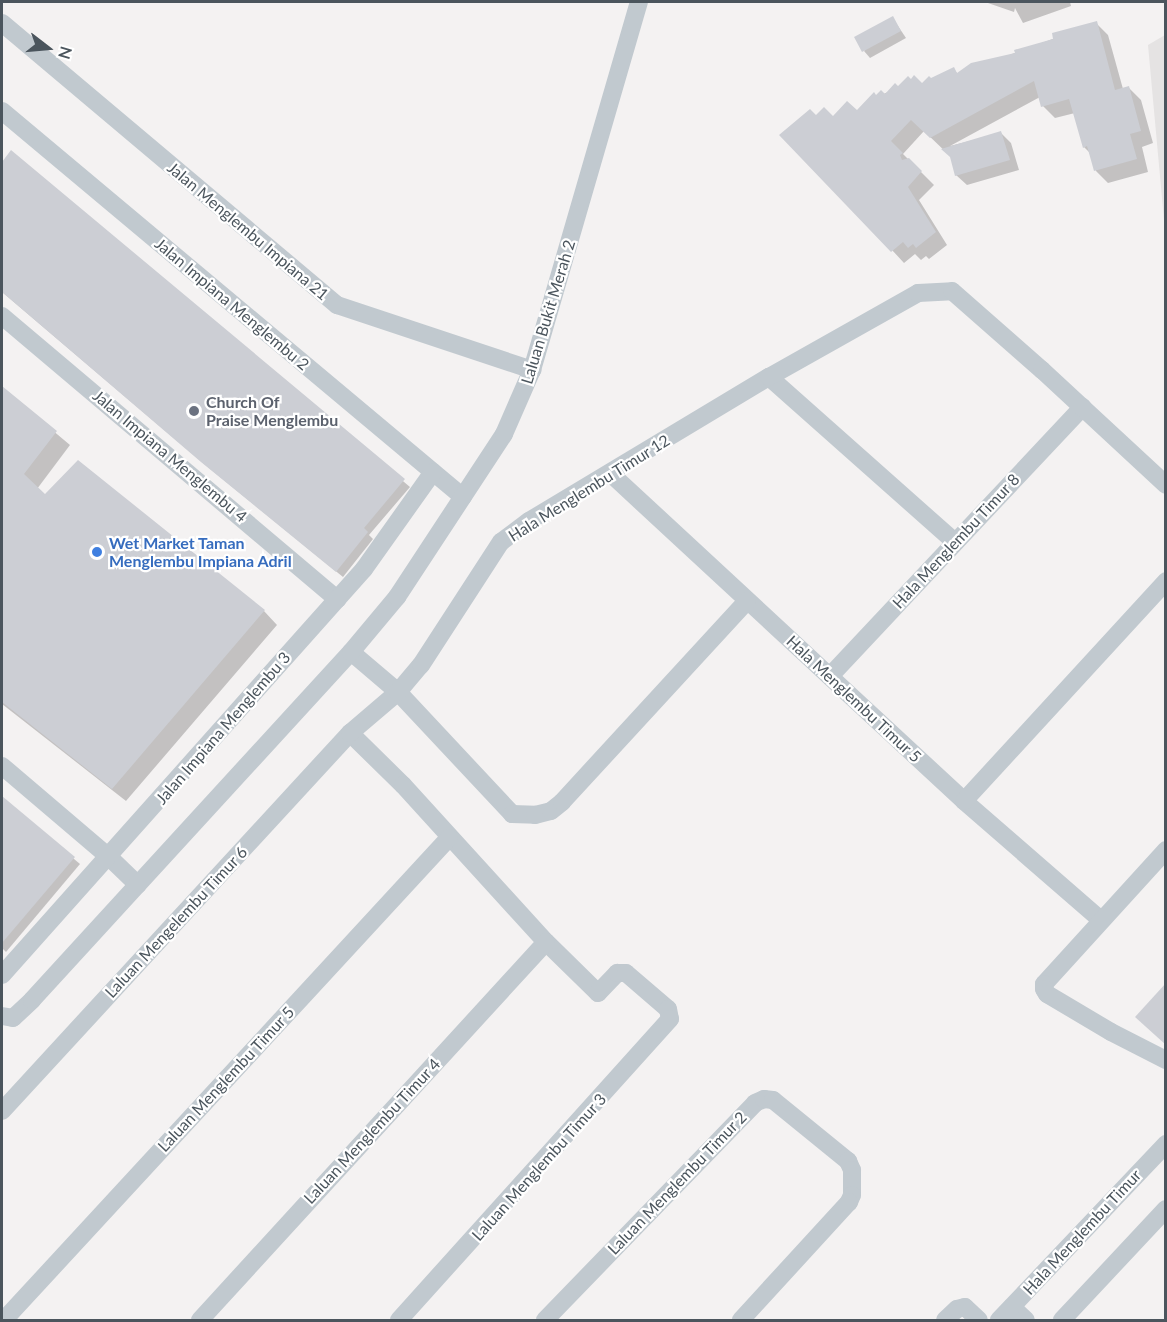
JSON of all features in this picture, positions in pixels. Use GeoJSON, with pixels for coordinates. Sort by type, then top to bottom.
{"type":"FeatureCollection","features":[{"type":"Feature","properties":{"kind":"street","name":"Laluan Bukit Merah 2"},"geometry":{"type":"LineString","coordinates":[[2,1016],[13,1018],[32,1000],[351,652],[397,597],[504,434],[532,370],[639,2]]}},
{"type":"Feature","properties":{"kind":"street","name":"Jalan Menglembu Impiana 21"},"geometry":{"type":"LineString","coordinates":[[2,23],[337,306],[532,370]]}},
{"type":"Feature","properties":{"kind":"street","name":"Jalan Impiana Menglembu 2"},"geometry":{"type":"LineString","coordinates":[[5,122],[463,497]]}},
{"type":"Feature","properties":{"kind":"street","name":"Hala Menglembu Timur 12"},"geometry":{"type":"LineString","coordinates":[[350,733],[398,692],[421,664],[501,542],[529,521],[769,377],[918,293],[952,291],[1083,407]]}},
{"type":"Feature","properties":{"kind":"street","name":"Jalan Impiana Menglembu 4"},"geometry":{"type":"LineString","coordinates":[[2,316],[337,599]]}},
{"type":"Feature","properties":{"kind":"street"},"geometry":{"type":"LineString","coordinates":[[769,377],[955,542]]}},
{"type":"Feature","properties":{"kind":"street"},"geometry":{"type":"LineString","coordinates":[[1083,407],[1166,486]]}},
{"type":"Feature","properties":{"kind":"street","name":"Hala Menglembu Timur 8"},"geometry":{"type":"LineString","coordinates":[[830,675],[1083,407]]}},
{"type":"Feature","properties":{"kind":"street","name":"Jalan Impiana Menglembu 3"},"geometry":{"type":"LineString","coordinates":[[2,975],[364,570],[433,472]]}},
{"type":"Feature","properties":{"kind":"street","name":"Hala Menglembu Timur 5"},"geometry":{"type":"LineString","coordinates":[[610,473],[964,801],[1101,920]]}},
{"type":"Feature","properties":{"kind":"street"},"geometry":{"type":"LineString","coordinates":[[964,801],[1166,581]]}},
{"type":"Feature","properties":{"kind":"street"},"geometry":{"type":"LineString","coordinates":[[351,652],[398,692],[512,814],[535,815],[551,811],[562,802],[747,601]]}},
{"type":"Feature","properties":{"kind":"street"},"geometry":{"type":"LineString","coordinates":[[350,733],[403,785],[546,942]]}},
{"type":"Feature","properties":{"kind":"street","name":"Laluan Mengelembu Timur 6"},"geometry":{"type":"LineString","coordinates":[[2,1111],[350,733]]}},
{"type":"Feature","properties":{"kind":"street"},"geometry":{"type":"LineString","coordinates":[[2,766],[109,856],[138,885]]}},
{"type":"Feature","properties":{"kind":"street","name":"Laluan Menglembu Timur 5"},"geometry":{"type":"LineString","coordinates":[[4,1320],[449,838]]}},
{"type":"Feature","properties":{"kind":"street"},"geometry":{"type":"LineString","coordinates":[[1166,850],[1044,984],[1047,994],[1111,1032],[1166,1060]]}},
{"type":"Feature","properties":{"kind":"street","name":"Laluan Menglembu Timur 3"},"geometry":{"type":"LineString","coordinates":[[399,1320],[666,1027],[670,1019],[668,1010],[626,973],[617,973],[598,993],[546,942]]}},
{"type":"Feature","properties":{"kind":"street","name":"Laluan Menglembu Timur 4"},"geometry":{"type":"LineString","coordinates":[[200,1320],[546,942]]}},
{"type":"Feature","properties":{"kind":"street","name":"Laluan Menglembu Timur 2"},"geometry":{"type":"LineString","coordinates":[[545,1320],[755,1103],[764,1099],[773,1100],[848,1161],[852,1170],[852,1195],[849,1202],[741,1320]]}},
{"type":"Feature","properties":{"kind":"street","name":"Hala Menglembu Timur"},"geometry":{"type":"LineString","coordinates":[[999,1320],[1166,1144]]}},
{"type":"Feature","properties":{"kind":"street"},"geometry":{"type":"LineString","coordinates":[[1062,1320],[1166,1209]]}},
{"type":"Feature","properties":{"kind":"street"},"geometry":{"type":"LineString","coordinates":[[945,1320],[957,1309],[965,1307],[979,1320]]}},
{"type":"Feature","properties":{"kind":"street"},"geometry":{"type":"LineString","coordinates":[[1012,1307],[1026,1320]]}},
{"type":"Feature","properties":{"kind":"shaded area"},"geometry":{"type":"Polygon","coordinates":[[[1165,35],[1165,231],[1148,45],[1165,35]]]}},
{"type":"Feature","properties":{"kind":"building"},"geometry":{"type":"Polygon","coordinates":[[[893,16],[901,31],[862,52],[854,37],[893,16]]]}},
{"type":"Feature","properties":{"kind":"building"},"geometry":{"type":"Polygon","coordinates":[[[1097,21],[1115,90],[1129,86],[1141,131],[1130,134],[1137,159],[1094,171],[1087,146],[1083,148],[1069,99],[1041,107],[1034,81],[930,138],[911,120],[891,141],[903,153],[900,155],[902,160],[909,158],[922,171],[908,187],[936,232],[916,248],[913,244],[908,248],[903,242],[891,252],[779,135],[810,109],[816,115],[824,107],[833,116],[847,101],[857,110],[874,92],[876,95],[881,90],[885,94],[895,83],[898,86],[908,76],[911,79],[914,75],[922,83],[929,76],[931,78],[954,67],[957,73],[971,63],[1015,53],[1014,50],[1053,39],[1052,33],[1097,21]]]}},
{"type":"Feature","properties":{"kind":"building"},"geometry":{"type":"Polygon","coordinates":[[[1001,131],[1010,160],[955,176],[950,157],[941,149],[1001,131]]]}},
{"type":"Feature","properties":{"kind":"building"},"geometry":{"type":"Polygon","coordinates":[[[11,150],[405,479],[364,528],[368,532],[336,572],[201,462],[2,292],[2,162],[11,150]]]}},
{"type":"Feature","properties":{"kind":"building","name":"Wet Market Taman Menglembu Impiana Adril"},"geometry":{"type":"Polygon","coordinates":[[[2,386],[57,431],[24,474],[45,494],[78,460],[265,610],[112,789],[2,702],[2,386]]]}},
{"type":"Feature","properties":{"kind":"building"},"geometry":{"type":"Polygon","coordinates":[[[2,796],[75,857],[2,943],[2,796]]]}},
{"type":"Feature","properties":{"kind":"building"},"geometry":{"type":"Polygon","coordinates":[[[1166,983],[1166,1045],[1135,1017],[1166,983]]]}},
{"type":"Feature","properties":{"kind":"place","name":"Church Of Praise Menglembu"},"geometry":{"type":"Point","coordinates":[194,411]}},
{"type":"Feature","properties":{"kind":"place","name":"Wet Market Taman Menglembu Impiana Adril"},"geometry":{"type":"Point","coordinates":[97,552]}}]}
